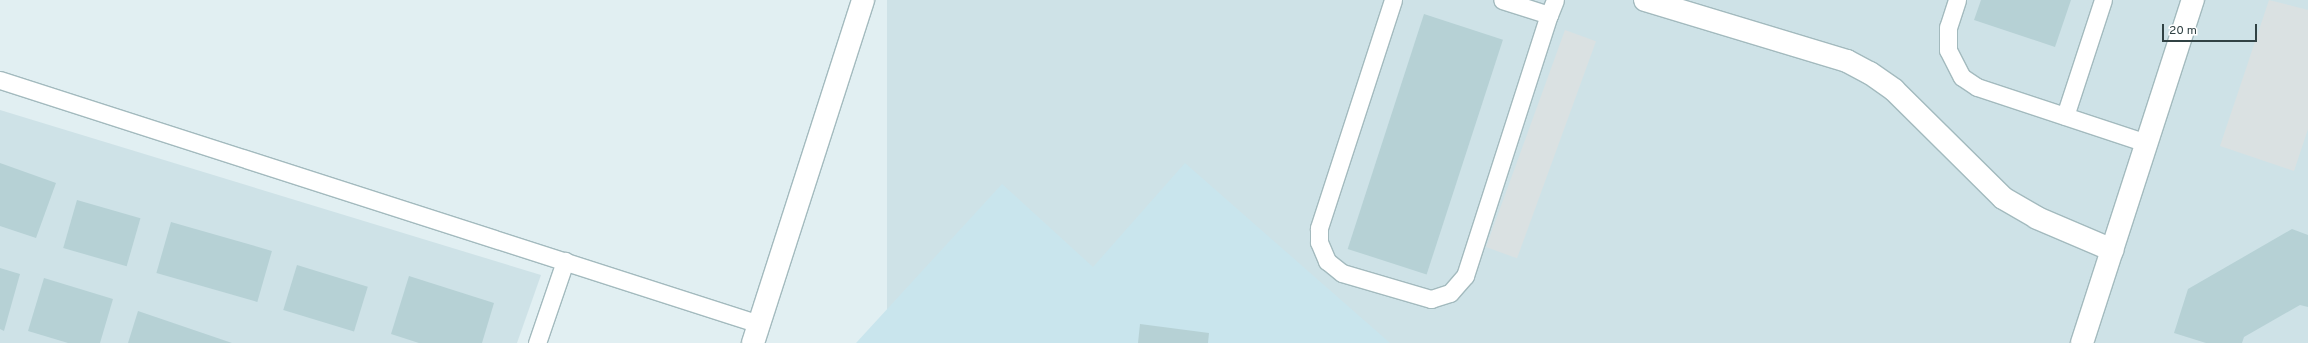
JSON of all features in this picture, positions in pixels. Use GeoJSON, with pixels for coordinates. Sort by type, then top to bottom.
{"type":"FeatureCollection","features":[{"type":"Feature","properties":{"kind":"street"},"geometry":{"type":"LineString","coordinates":[[756,333],[863,0]]}},
{"type":"Feature","properties":{"kind":"street"},"geometry":{"type":"LineString","coordinates":[[1645,0],[1846,61],[1870,73],[1894,90],[2003,198],[2042,220],[2112,250]]}},
{"type":"Feature","properties":{"kind":"street"},"geometry":{"type":"LineString","coordinates":[[2082,343],[2193,0]]}},
{"type":"Feature","properties":{"kind":"lane"},"geometry":{"type":"LineString","coordinates":[[1393,0],[1319,228],[1319,242],[1327,261],[1342,273],[1423,299],[1450,293],[1465,276],[1552,8],[1502,0]]}},
{"type":"Feature","properties":{"kind":"lane"},"geometry":{"type":"LineString","coordinates":[[1956,0],[1948,28],[1948,50],[1962,77],[1977,87],[2146,143]]}},
{"type":"Feature","properties":{"kind":"lane"},"geometry":{"type":"LineString","coordinates":[[2066,116],[2103,0]]}},
{"type":"Feature","properties":{"kind":"lane"},"geometry":{"type":"LineString","coordinates":[[0,80],[565,261],[756,333]]}},
{"type":"Feature","properties":{"kind":"lane"},"geometry":{"type":"LineString","coordinates":[[537,343],[565,261]]}},
{"type":"Feature","properties":{"kind":"shaded area"},"geometry":{"type":"Polygon","coordinates":[[[887,0],[2308,0],[2308,343],[887,343],[887,0]]]}},
{"type":"Feature","properties":{"kind":"shaded area"},"geometry":{"type":"Polygon","coordinates":[[[2269,0],[2308,10],[2308,129],[2294,171],[2220,146],[2269,0]]]}},
{"type":"Feature","properties":{"kind":"shaded area"},"geometry":{"type":"Polygon","coordinates":[[[1565,30],[1596,41],[1517,258],[1486,247],[1565,30]]]}},
{"type":"Feature","properties":{"kind":"shaded area"},"geometry":{"type":"Polygon","coordinates":[[[0,110],[541,275],[517,343],[0,343],[0,110]]]}},
{"type":"Feature","properties":{"kind":"shaded area"},"geometry":{"type":"Polygon","coordinates":[[[1185,163],[1390,343],[856,343],[1002,184],[1093,267],[1185,163]]]}},
{"type":"Feature","properties":{"kind":"building"},"geometry":{"type":"Polygon","coordinates":[[[1981,0],[2071,0],[2055,47],[1974,20],[1981,0]]]}},
{"type":"Feature","properties":{"kind":"building"},"geometry":{"type":"Polygon","coordinates":[[[1424,14],[1503,40],[1427,275],[1348,249],[1424,14]]]}},
{"type":"Feature","properties":{"kind":"building"},"geometry":{"type":"Polygon","coordinates":[[[0,163],[56,183],[36,238],[0,226],[0,163]]]}},
{"type":"Feature","properties":{"kind":"building"},"geometry":{"type":"Polygon","coordinates":[[[77,200],[140,218],[127,266],[63,248],[77,200]]]}},
{"type":"Feature","properties":{"kind":"building"},"geometry":{"type":"Polygon","coordinates":[[[171,222],[272,251],[257,302],[156,273],[171,222]]]}},
{"type":"Feature","properties":{"kind":"building"},"geometry":{"type":"Polygon","coordinates":[[[2292,229],[2308,235],[2308,307],[2300,305],[2244,337],[2242,343],[2206,343],[2174,333],[2188,289],[2292,229]]]}},
{"type":"Feature","properties":{"kind":"building"},"geometry":{"type":"Polygon","coordinates":[[[297,265],[368,287],[354,332],[283,310],[297,265]]]}},
{"type":"Feature","properties":{"kind":"building"},"geometry":{"type":"Polygon","coordinates":[[[0,268],[20,274],[4,331],[0,329],[0,268]]]}},
{"type":"Feature","properties":{"kind":"building"},"geometry":{"type":"Polygon","coordinates":[[[409,276],[494,303],[482,343],[419,343],[391,334],[409,276]]]}},
{"type":"Feature","properties":{"kind":"building"},"geometry":{"type":"Polygon","coordinates":[[[44,278],[113,299],[100,343],[68,343],[28,331],[44,278]]]}},
{"type":"Feature","properties":{"kind":"building"},"geometry":{"type":"Polygon","coordinates":[[[138,311],[232,343],[128,343],[138,311]]]}},
{"type":"Feature","properties":{"kind":"building"},"geometry":{"type":"Polygon","coordinates":[[[1140,324],[1209,333],[1208,343],[1138,343],[1140,324]]]}}]}
